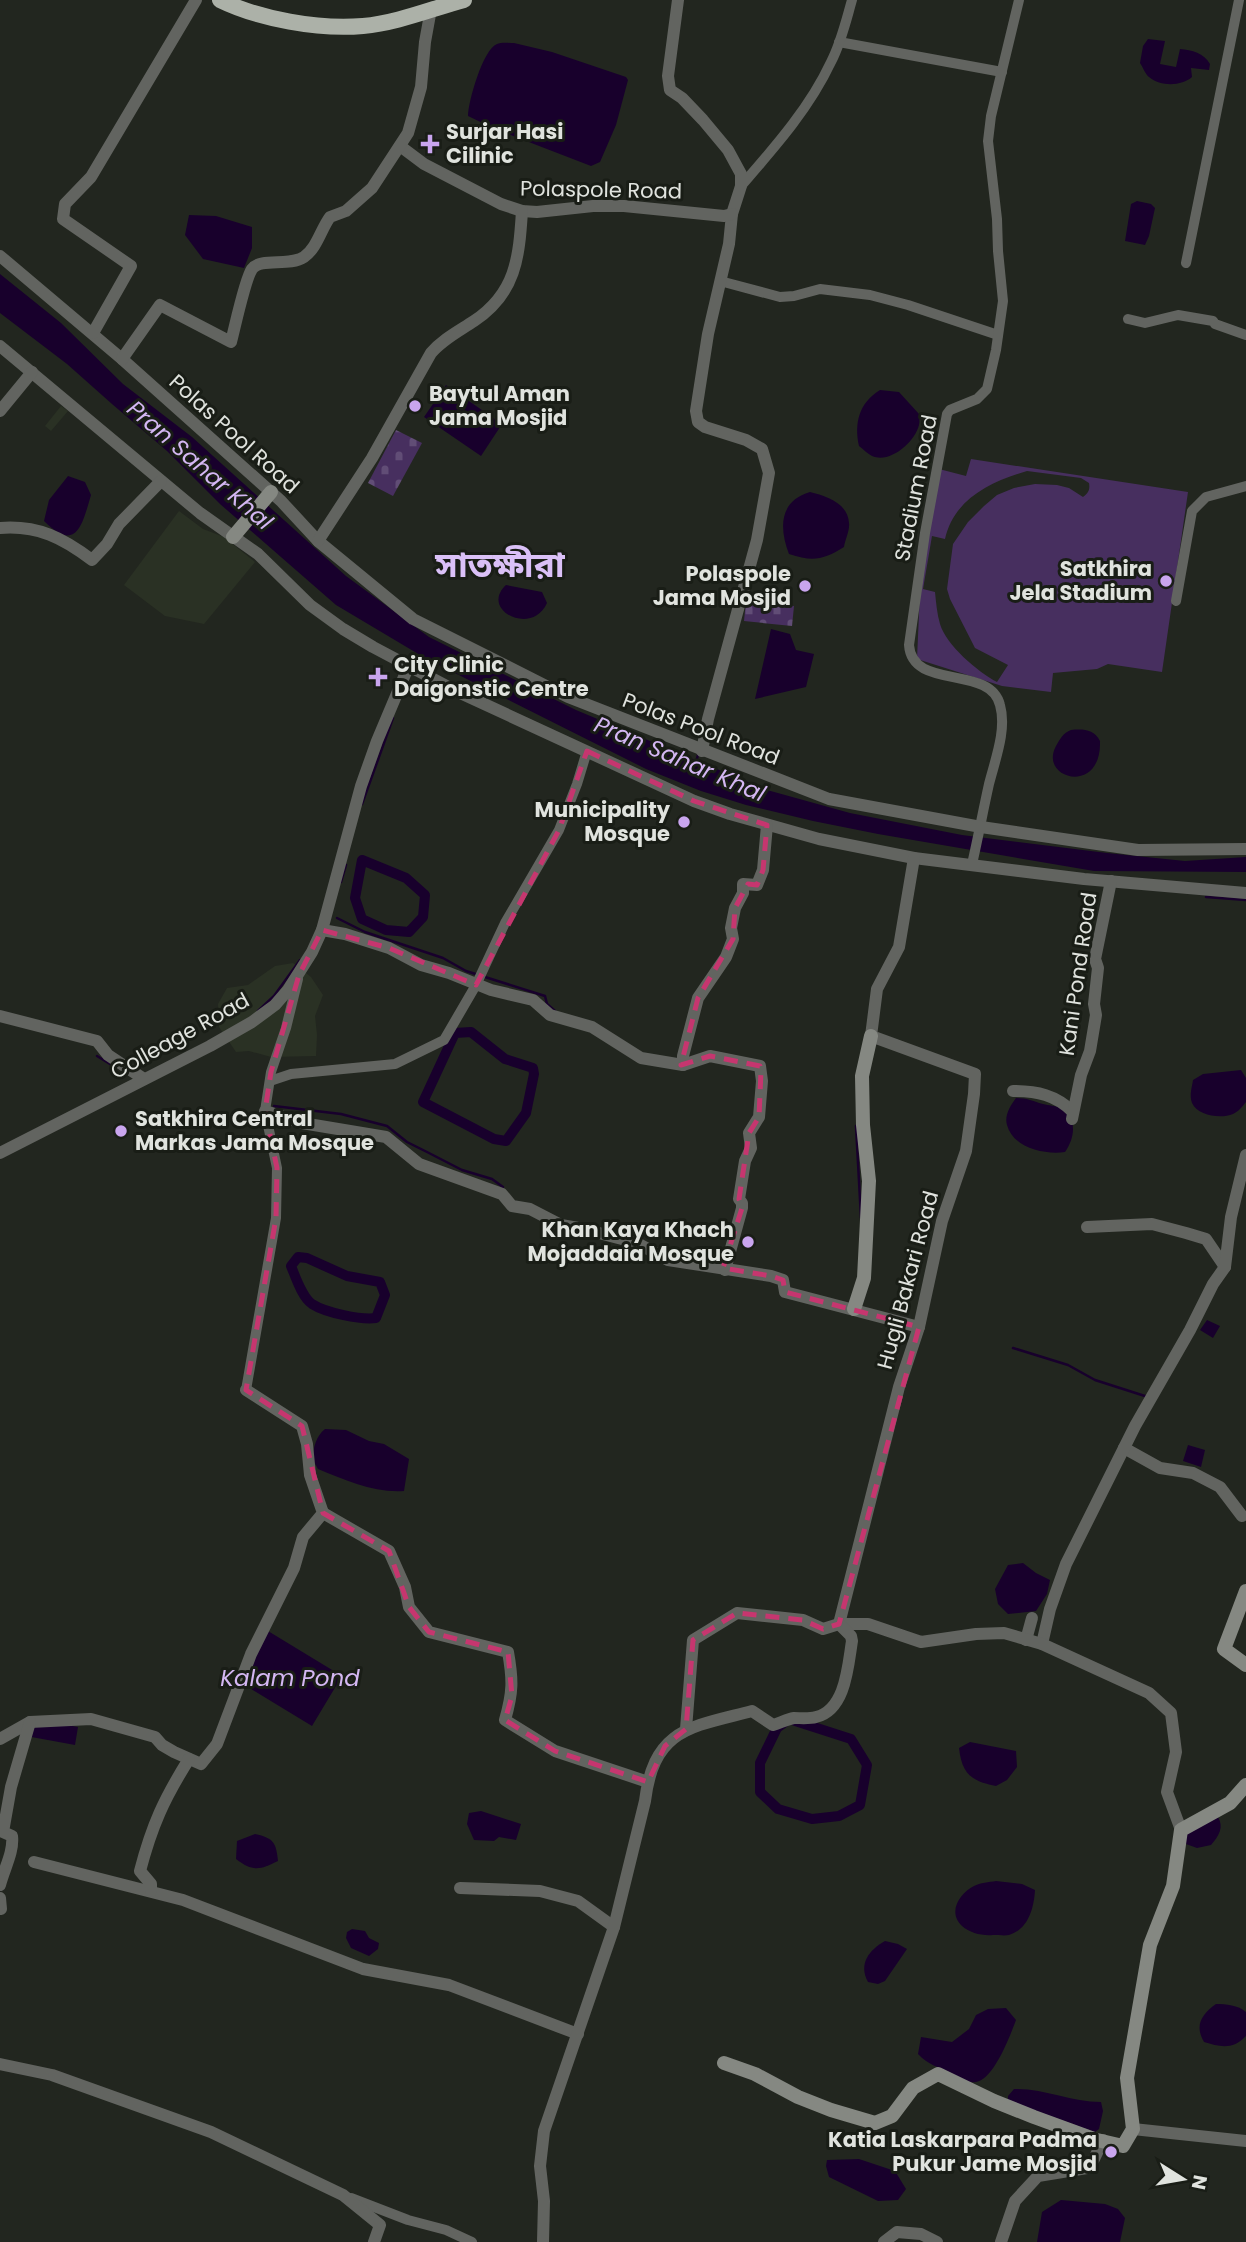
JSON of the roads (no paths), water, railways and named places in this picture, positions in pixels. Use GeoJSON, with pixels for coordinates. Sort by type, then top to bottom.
{"type":"FeatureCollection","features":[{"type":"Feature","properties":{"kind":"highway"},"geometry":{"type":"LineString","coordinates":[[228,2],[285,21],[363,26],[464,0]]}},
{"type":"Feature","properties":{"kind":"main road"},"geometry":{"type":"LineString","coordinates":[[233,537],[271,492]]}},
{"type":"Feature","properties":{"kind":"main road"},"geometry":{"type":"LineString","coordinates":[[854,1309],[864,1278],[869,1181],[863,1125],[862,1076],[871,1036]]}},
{"type":"Feature","properties":{"kind":"main road"},"geometry":{"type":"LineString","coordinates":[[1246,1591],[1224,1649],[1246,1665]]}},
{"type":"Feature","properties":{"kind":"main road"},"geometry":{"type":"LineString","coordinates":[[724,2063],[755,2074],[798,2097],[875,2123],[892,2116],[913,2088],[938,2074],[1004,2105],[1097,2140],[1123,2146],[1133,2129],[1127,2078],[1150,1945],[1174,1886],[1181,1830],[1230,1804],[1246,1785]]}},
{"type":"Feature","properties":{"kind":"street"},"geometry":{"type":"LineString","coordinates":[[93,333],[131,266],[62,219],[65,204],[91,177],[196,0]]}},
{"type":"Feature","properties":{"kind":"street"},"geometry":{"type":"LineString","coordinates":[[678,0],[668,76],[670,90],[682,98],[728,150],[741,174],[741,186],[732,214],[729,244],[708,334],[696,411],[698,422],[762,449],[769,473],[757,540],[714,696],[702,751]]}},
{"type":"Feature","properties":{"kind":"street"},"geometry":{"type":"LineString","coordinates":[[741,186],[811,99],[832,61],[852,0]]}},
{"type":"Feature","properties":{"kind":"street","name":"Stadium Road"},"geometry":{"type":"LineString","coordinates":[[972,864],[1000,742],[1000,702],[989,690],[976,683],[928,671],[914,663],[909,645],[925,533],[947,414],[950,410],[977,399],[987,389],[998,335],[1003,301],[997,219],[987,150],[991,116],[1019,0]]}},
{"type":"Feature","properties":{"kind":"street"},"geometry":{"type":"LineString","coordinates":[[1185,263],[1239,0]]}},
{"type":"Feature","properties":{"kind":"street"},"geometry":{"type":"LineString","coordinates":[[122,359],[160,305],[231,342],[252,269],[258,264],[285,263],[304,257],[314,247],[330,217],[346,211],[363,198],[408,133],[421,87],[431,9]]}},
{"type":"Feature","properties":{"kind":"street"},"geometry":{"type":"LineString","coordinates":[[839,42],[1002,72]]}},
{"type":"Feature","properties":{"kind":"street","name":"Polaspole Road"},"geometry":{"type":"LineString","coordinates":[[400,146],[424,164],[501,204],[522,211],[624,206],[724,216],[732,214]]}},
{"type":"Feature","properties":{"kind":"street"},"geometry":{"type":"LineString","coordinates":[[318,541],[372,458],[431,354],[447,338],[481,316],[502,297],[517,263],[522,211]]}},
{"type":"Feature","properties":{"kind":"street","name":"Polas Pool Road"},"geometry":{"type":"LineString","coordinates":[[0,256],[93,333],[271,492],[318,541],[413,619],[568,697],[829,799],[981,827],[1138,850],[1246,849]]}},
{"type":"Feature","properties":{"kind":"street"},"geometry":{"type":"LineString","coordinates":[[720,281],[780,297],[820,289],[870,295],[998,335]]}},
{"type":"Feature","properties":{"kind":"street"},"geometry":{"type":"LineString","coordinates":[[1128,319],[1145,323],[1178,315],[1213,321],[1246,335]]}},
{"type":"Feature","properties":{"kind":"street"},"geometry":{"type":"LineString","coordinates":[[0,346],[200,513],[258,554],[321,613],[373,647],[456,691],[694,801],[819,839],[914,858],[1111,881],[1246,893]]}},
{"type":"Feature","properties":{"kind":"street"},"geometry":{"type":"LineString","coordinates":[[0,411],[32,372]]}},
{"type":"Feature","properties":{"kind":"street"},"geometry":{"type":"LineString","coordinates":[[0,528],[14,527],[45,532],[70,543],[92,560],[107,544],[119,524],[161,481]]}},
{"type":"Feature","properties":{"kind":"street"},"geometry":{"type":"LineString","coordinates":[[1176,601],[1192,511],[1206,497],[1246,486]]}},
{"type":"Feature","properties":{"kind":"street","name":"Colleage Road"},"geometry":{"type":"LineString","coordinates":[[0,1153],[210,1046],[275,1005],[313,952],[361,786],[408,665]]}},
{"type":"Feature","properties":{"kind":"street"},"geometry":{"type":"LineString","coordinates":[[270,1081],[291,1074],[395,1064],[444,1040],[476,985],[505,923],[559,830],[587,751]]}},
{"type":"Feature","properties":{"kind":"street"},"geometry":{"type":"LineString","coordinates":[[683,1065],[698,998],[726,957],[733,939],[731,928],[735,908],[743,893],[743,884],[757,885],[763,870],[767,825]]}},
{"type":"Feature","properties":{"kind":"street"},"geometry":{"type":"LineString","coordinates":[[871,1036],[877,989],[899,947],[914,858]]}},
{"type":"Feature","properties":{"kind":"street","name":"Kani Pond Road"},"geometry":{"type":"LineString","coordinates":[[1013,1091],[1032,1091],[1048,1095],[1064,1103],[1072,1115],[1081,1075],[1090,1051],[1096,1015],[1094,1003],[1098,968],[1095,959],[1111,881]]}},
{"type":"Feature","properties":{"kind":"street"},"geometry":{"type":"LineString","coordinates":[[321,930],[345,934],[389,948],[421,965],[476,985],[533,1000],[550,1014],[592,1027],[641,1058],[683,1065],[710,1056],[760,1066],[759,1116],[749,1133],[751,1148],[745,1161],[739,1199],[742,1208],[725,1270]]}},
{"type":"Feature","properties":{"kind":"street"},"geometry":{"type":"LineString","coordinates":[[299,975],[270,1081],[265,1111],[277,1168],[276,1218],[246,1390],[302,1426],[310,1475],[323,1513],[389,1551],[405,1587],[409,1607],[429,1632],[508,1652],[512,1696],[505,1720],[555,1751],[648,1782]]}},
{"type":"Feature","properties":{"kind":"street"},"geometry":{"type":"LineString","coordinates":[[0,1016],[97,1041],[108,1055],[144,1079]]}},
{"type":"Feature","properties":{"kind":"street","name":"Hugli Bakari Road"},"geometry":{"type":"LineString","coordinates":[[839,1624],[899,1387],[919,1327],[942,1221],[966,1151],[974,1094],[975,1074],[871,1036]]}},
{"type":"Feature","properties":{"kind":"street"},"geometry":{"type":"LineString","coordinates":[[265,1111],[302,1123],[386,1137],[419,1164],[502,1194],[512,1206],[530,1209],[561,1225],[637,1243],[668,1260],[771,1276],[783,1280],[785,1292],[919,1327]]}},
{"type":"Feature","properties":{"kind":"street"},"geometry":{"type":"LineString","coordinates":[[1042,1644],[1050,1609],[1066,1564],[1124,1448],[1213,1284],[1225,1267],[1231,1217],[1246,1155]]}},
{"type":"Feature","properties":{"kind":"street"},"geometry":{"type":"LineString","coordinates":[[1087,1227],[1152,1224],[1186,1233],[1206,1239],[1225,1267]]}},
{"type":"Feature","properties":{"kind":"street"},"geometry":{"type":"LineString","coordinates":[[1124,1448],[1160,1468],[1193,1473],[1220,1487],[1242,1516]]}},
{"type":"Feature","properties":{"kind":"street"},"geometry":{"type":"LineString","coordinates":[[0,1739],[30,1721],[92,1719],[155,1737],[162,1745],[201,1764],[218,1744],[251,1654],[294,1568],[303,1537],[323,1513]]}},
{"type":"Feature","properties":{"kind":"street"},"geometry":{"type":"LineString","coordinates":[[686,1729],[693,1640],[737,1613],[803,1619],[823,1629],[839,1624],[868,1624],[921,1642],[1004,1633],[1042,1644],[1149,1693],[1171,1713],[1176,1752],[1167,1792],[1181,1830]]}},
{"type":"Feature","properties":{"kind":"street"},"geometry":{"type":"LineString","coordinates":[[1026,1640],[1032,1618]]}},
{"type":"Feature","properties":{"kind":"street"},"geometry":{"type":"LineString","coordinates":[[542,2242],[544,2201],[540,2166],[544,2131],[614,1927],[655,1761],[665,1746],[686,1729],[752,1711],[772,1725],[791,1719],[818,1717],[833,1706],[846,1677],[852,1641],[851,1636],[839,1624]]}},
{"type":"Feature","properties":{"kind":"street"},"geometry":{"type":"LineString","coordinates":[[0,1885],[13,1846],[12,1836],[3,1832],[10,1787],[30,1721]]}},
{"type":"Feature","properties":{"kind":"street"},"geometry":{"type":"LineString","coordinates":[[151,1891],[151,1884],[140,1871],[148,1840],[166,1796],[189,1759]]}},
{"type":"Feature","properties":{"kind":"street"},"geometry":{"type":"LineString","coordinates":[[34,1862],[183,1900],[363,1969],[449,1985],[578,2034]]}},
{"type":"Feature","properties":{"kind":"street"},"geometry":{"type":"LineString","coordinates":[[460,1888],[540,1891],[578,1901],[614,1927]]}},
{"type":"Feature","properties":{"kind":"street"},"geometry":{"type":"LineString","coordinates":[[0,1898],[0,1908]]}},
{"type":"Feature","properties":{"kind":"street"},"geometry":{"type":"LineString","coordinates":[[0,2064],[52,2075],[211,2132],[343,2195],[472,2242]]}},
{"type":"Feature","properties":{"kind":"street"},"geometry":{"type":"LineString","coordinates":[[1133,2129],[1246,2141]]}},
{"type":"Feature","properties":{"kind":"street"},"geometry":{"type":"LineString","coordinates":[[1001,2242],[1015,2201],[1038,2176],[1087,2168],[1103,2140]]}},
{"type":"Feature","properties":{"kind":"street"},"geometry":{"type":"LineString","coordinates":[[343,2195],[380,2225],[374,2242]]}},
{"type":"Feature","properties":{"kind":"street"},"geometry":{"type":"LineString","coordinates":[[884,2242],[897,2232],[921,2234],[937,2242]]}},
{"type":"Feature","properties":{"kind":"water"},"geometry":{"type":"Polygon","coordinates":[[[1148,39],[1165,41],[1160,64],[1176,67],[1180,49],[1184,49],[1204,57],[1210,64],[1209,70],[1191,68],[1192,77],[1177,84],[1154,80],[1140,63],[1143,46],[1148,39]]]}},
{"type":"Feature","properties":{"kind":"water"},"geometry":{"type":"Polygon","coordinates":[[[514,43],[552,52],[626,77],[628,80],[616,125],[600,162],[591,166],[468,116],[473,88],[487,55],[497,44],[514,43]]]}},
{"type":"Feature","properties":{"kind":"water"},"geometry":{"type":"Polygon","coordinates":[[[1137,201],[1151,204],[1155,208],[1145,245],[1125,241],[1131,204],[1137,201]]]}},
{"type":"Feature","properties":{"kind":"water"},"geometry":{"type":"Polygon","coordinates":[[[189,215],[216,216],[252,227],[252,248],[244,268],[203,259],[185,235],[189,215]]]}},
{"type":"Feature","properties":{"kind":"water","name":"Pran Sahar Khal"},"geometry":{"type":"Polygon","coordinates":[[[0,274],[61,323],[123,384],[192,437],[346,576],[429,637],[576,710],[767,790],[850,813],[962,835],[1107,853],[1185,861],[1246,857],[1246,872],[1094,871],[878,834],[746,805],[646,769],[425,658],[336,605],[220,504],[167,451],[67,364],[0,313],[0,274]]]}},
{"type":"Feature","properties":{"kind":"water"},"geometry":{"type":"Polygon","coordinates":[[[446,385],[502,424],[481,456],[424,417],[446,385]]]}},
{"type":"Feature","properties":{"kind":"water"},"geometry":{"type":"Polygon","coordinates":[[[880,390],[899,392],[919,414],[919,422],[917,432],[901,450],[879,458],[859,446],[857,429],[863,407],[880,390]]]}},
{"type":"Feature","properties":{"kind":"water"},"geometry":{"type":"Polygon","coordinates":[[[68,476],[85,482],[91,495],[81,525],[71,535],[64,535],[44,521],[49,500],[68,476]]]}},
{"type":"Feature","properties":{"kind":"water"},"geometry":{"type":"Polygon","coordinates":[[[810,492],[840,505],[848,516],[849,523],[844,547],[818,558],[789,554],[784,535],[783,525],[787,509],[800,496],[810,492]]]}},
{"type":"Feature","properties":{"kind":"water"},"geometry":{"type":"Polygon","coordinates":[[[506,585],[542,592],[547,603],[540,613],[530,618],[511,616],[503,611],[499,603],[499,594],[506,585]]]}},
{"type":"Feature","properties":{"kind":"water"},"geometry":{"type":"Polygon","coordinates":[[[771,629],[790,634],[796,650],[814,654],[806,687],[755,699],[771,629]]]}},
{"type":"Feature","properties":{"kind":"water"},"geometry":{"type":"Polygon","coordinates":[[[1071,730],[1091,732],[1100,741],[1098,758],[1091,770],[1082,775],[1063,773],[1056,767],[1053,758],[1060,739],[1071,730]]]}},
{"type":"Feature","properties":{"kind":"water"},"geometry":{"type":"Polygon","coordinates":[[[1241,1070],[1246,1078],[1246,1102],[1237,1112],[1216,1116],[1204,1114],[1192,1103],[1193,1080],[1203,1074],[1241,1070]]]}},
{"type":"Feature","properties":{"kind":"water"},"geometry":{"type":"Polygon","coordinates":[[[1016,1098],[1056,1106],[1066,1112],[1072,1122],[1073,1134],[1065,1152],[1039,1151],[1023,1144],[1010,1133],[1006,1118],[1016,1098]]]}},
{"type":"Feature","properties":{"kind":"water"},"geometry":{"type":"Polygon","coordinates":[[[1207,1320],[1220,1326],[1213,1338],[1200,1330],[1207,1320]]]}},
{"type":"Feature","properties":{"kind":"water"},"geometry":{"type":"Polygon","coordinates":[[[325,1429],[346,1430],[369,1441],[384,1444],[409,1459],[404,1491],[371,1488],[318,1469],[312,1458],[317,1438],[325,1429]]]}},
{"type":"Feature","properties":{"kind":"water"},"geometry":{"type":"Polygon","coordinates":[[[1188,1445],[1205,1450],[1201,1467],[1183,1461],[1188,1445]]]}},
{"type":"Feature","properties":{"kind":"water"},"geometry":{"type":"Polygon","coordinates":[[[1023,1563],[1050,1580],[1047,1594],[1036,1611],[1008,1614],[998,1604],[995,1589],[1008,1565],[1023,1563]]]}},
{"type":"Feature","properties":{"kind":"water","name":"Kalam Pond"},"geometry":{"type":"Polygon","coordinates":[[[268,1631],[342,1676],[312,1726],[238,1681],[268,1631]]]}},
{"type":"Feature","properties":{"kind":"water"},"geometry":{"type":"Polygon","coordinates":[[[29,1718],[78,1727],[75,1745],[26,1736],[29,1718]]]}},
{"type":"Feature","properties":{"kind":"water"},"geometry":{"type":"Polygon","coordinates":[[[970,1742],[1016,1751],[1017,1767],[1007,1780],[996,1786],[974,1779],[965,1770],[959,1748],[970,1742]]]}},
{"type":"Feature","properties":{"kind":"water"},"geometry":{"type":"Polygon","coordinates":[[[481,1811],[521,1824],[516,1840],[499,1837],[494,1841],[474,1840],[467,1824],[469,1813],[481,1811]]]}},
{"type":"Feature","properties":{"kind":"water"},"geometry":{"type":"Polygon","coordinates":[[[1218,1817],[1220,1831],[1211,1845],[1197,1848],[1186,1844],[1181,1830],[1218,1817]]]}},
{"type":"Feature","properties":{"kind":"water"},"geometry":{"type":"Polygon","coordinates":[[[255,1834],[273,1842],[278,1861],[252,1868],[236,1859],[237,1841],[255,1834]]]}},
{"type":"Feature","properties":{"kind":"water"},"geometry":{"type":"Polygon","coordinates":[[[996,1881],[1022,1884],[1035,1890],[1032,1910],[1026,1923],[1016,1932],[1007,1935],[980,1934],[962,1926],[956,1915],[960,1898],[974,1886],[996,1881]]]}},
{"type":"Feature","properties":{"kind":"water"},"geometry":{"type":"Polygon","coordinates":[[[352,1929],[365,1931],[369,1938],[379,1943],[378,1949],[369,1956],[351,1948],[346,1938],[347,1932],[352,1929]]]}},
{"type":"Feature","properties":{"kind":"water"},"geometry":{"type":"Polygon","coordinates":[[[885,1941],[907,1949],[885,1981],[878,1984],[868,1982],[864,1969],[867,1958],[885,1941]]]}},
{"type":"Feature","properties":{"kind":"water"},"geometry":{"type":"Polygon","coordinates":[[[1216,2004],[1236,2006],[1246,2012],[1246,2036],[1236,2044],[1221,2046],[1204,2042],[1201,2036],[1201,2020],[1216,2004]]]}},
{"type":"Feature","properties":{"kind":"water"},"geometry":{"type":"Polygon","coordinates":[[[1006,2008],[1016,2020],[995,2065],[983,2079],[976,2082],[965,2081],[918,2054],[921,2037],[952,2042],[969,2029],[976,2015],[988,2009],[1006,2008]]]}},
{"type":"Feature","properties":{"kind":"water"},"geometry":{"type":"Polygon","coordinates":[[[1014,2089],[1101,2102],[1103,2111],[1099,2129],[1095,2132],[1008,2101],[1008,2096],[1014,2089]]]}},
{"type":"Feature","properties":{"kind":"water"},"geometry":{"type":"Polygon","coordinates":[[[859,2159],[895,2171],[906,2189],[898,2200],[878,2201],[829,2177],[827,2160],[859,2159]]]}},
{"type":"Feature","properties":{"kind":"water"},"geometry":{"type":"Polygon","coordinates":[[[1061,2200],[1105,2204],[1118,2209],[1125,2218],[1120,2242],[1037,2242],[1042,2212],[1061,2200]]]}},
{"type":"Feature","properties":{"kind":"waterway"},"geometry":{"type":"LineString","coordinates":[[362,804],[393,718]]}},
{"type":"Feature","properties":{"kind":"waterway","name":"Pran Sahar Khal"},"geometry":{"type":"LineString","coordinates":[[696,762],[698,755]]}},
{"type":"Feature","properties":{"kind":"waterway"},"geometry":{"type":"LineString","coordinates":[[362,860],[406,878],[425,895],[423,917],[409,932],[386,930],[362,919],[355,898],[362,860]]}},
{"type":"Feature","properties":{"kind":"waterway"},"geometry":{"type":"LineString","coordinates":[[341,882],[346,865]]}},
{"type":"Feature","properties":{"kind":"waterway"},"geometry":{"type":"LineString","coordinates":[[1206,897],[1246,900]]}},
{"type":"Feature","properties":{"kind":"waterway"},"geometry":{"type":"LineString","coordinates":[[337,918],[365,932],[443,958],[466,971],[545,996],[547,1004],[555,1011]]}},
{"type":"Feature","properties":{"kind":"waterway"},"geometry":{"type":"LineString","coordinates":[[258,1011],[274,996],[300,960]]}},
{"type":"Feature","properties":{"kind":"waterway"},"geometry":{"type":"LineString","coordinates":[[471,1032],[505,1059],[533,1068],[526,1113],[506,1141],[494,1139],[423,1102],[455,1033],[471,1032]]}},
{"type":"Feature","properties":{"kind":"waterway"},"geometry":{"type":"LineString","coordinates":[[97,1056],[115,1067]]}},
{"type":"Feature","properties":{"kind":"waterway"},"geometry":{"type":"LineString","coordinates":[[274,1106],[341,1114],[387,1126],[407,1142],[462,1170],[492,1179],[503,1187]]}},
{"type":"Feature","properties":{"kind":"waterway"},"geometry":{"type":"LineString","coordinates":[[856,1126],[861,1218]]}},
{"type":"Feature","properties":{"kind":"waterway"},"geometry":{"type":"LineString","coordinates":[[298,1257],[307,1258],[347,1276],[380,1282],[385,1295],[376,1318],[344,1315],[308,1301],[291,1266],[298,1257]]}},
{"type":"Feature","properties":{"kind":"waterway"},"geometry":{"type":"LineString","coordinates":[[1013,1348],[1068,1365],[1095,1380],[1148,1397]]}},
{"type":"Feature","properties":{"kind":"waterway"},"geometry":{"type":"LineString","coordinates":[[789,1719],[851,1739],[867,1765],[860,1805],[839,1816],[812,1819],[778,1809],[760,1792],[760,1763],[777,1728],[789,1719]]}},
{"type":"Feature","properties":{"kind":"place","name":"Surjar Hasi Cilinic"},"geometry":{"type":"Point","coordinates":[430,144]}},
{"type":"Feature","properties":{"kind":"place","name":"Baytul Aman Jama Mosjid"},"geometry":{"type":"Point","coordinates":[415,406]}},
{"type":"Feature","properties":{"kind":"place","name":"Satkhira Jela Stadium"},"geometry":{"type":"Point","coordinates":[1166,581]}},
{"type":"Feature","properties":{"kind":"place","name":"Polaspole Jama Mosjid"},"geometry":{"type":"Point","coordinates":[805,586]}},
{"type":"Feature","properties":{"kind":"place","name":"City Clinic Daigonstic Centre"},"geometry":{"type":"Point","coordinates":[378,677]}},
{"type":"Feature","properties":{"kind":"place","name":"Municipality Mosque"},"geometry":{"type":"Point","coordinates":[684,822]}},
{"type":"Feature","properties":{"kind":"place","name":"Satkhira Central Markas Jama Mosque"},"geometry":{"type":"Point","coordinates":[121,1131]}},
{"type":"Feature","properties":{"kind":"place","name":"Khan Kaya Khach Mojaddaia Mosque"},"geometry":{"type":"Point","coordinates":[748,1242]}},
{"type":"Feature","properties":{"kind":"place","name":"Katia Laskarpara Padma Pukur Jame Mosjid"},"geometry":{"type":"Point","coordinates":[1111,2152]}},
{"type":"Feature","properties":{"kind":"district","name":"সাতক্ষীরা"},"geometry":{"type":"Point","coordinates":[500,565]}}]}
